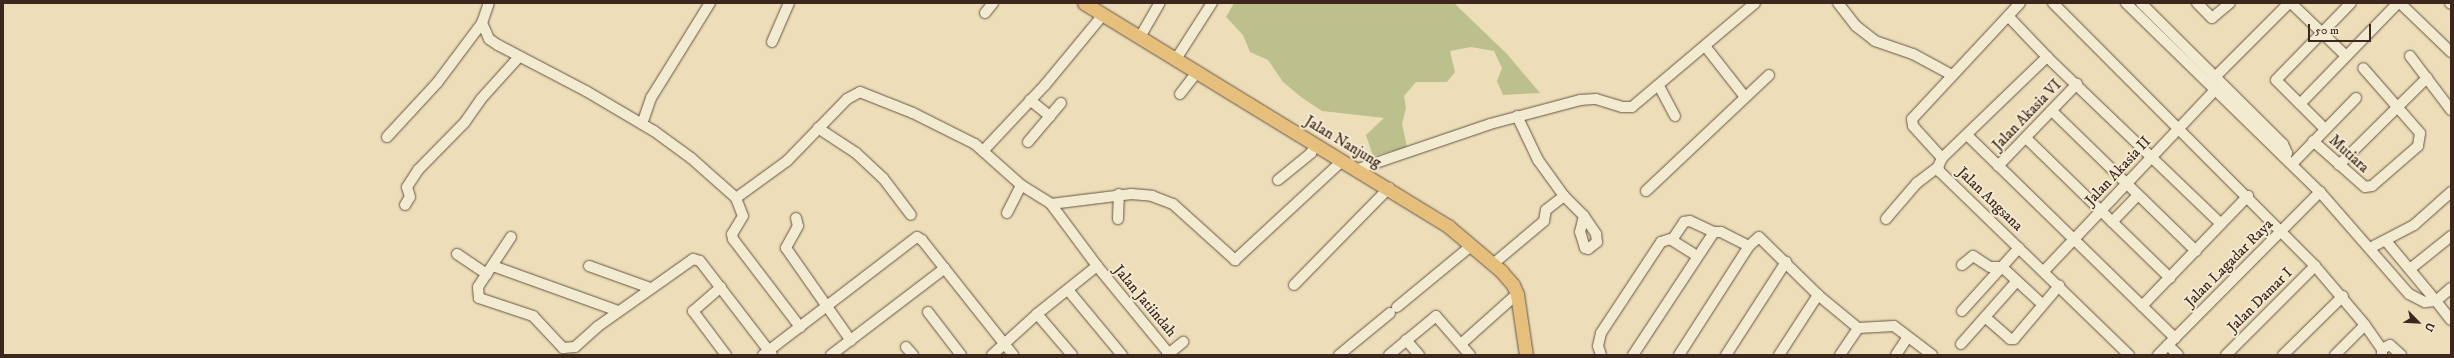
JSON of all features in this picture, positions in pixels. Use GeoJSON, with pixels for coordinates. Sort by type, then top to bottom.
{"type":"FeatureCollection","features":[{"type":"Feature","properties":{"kind":"main road","name":"Jalan Nanjung"},"geometry":{"type":"LineString","coordinates":[[1084,3],[1176,58],[1315,145],[1438,217],[1508,277],[1517,294],[1526,355]]}},
{"type":"Feature","properties":{"kind":"street"},"geometry":{"type":"LineString","coordinates":[[387,137],[437,83],[482,22],[489,3]]}},
{"type":"Feature","properties":{"kind":"street"},"geometry":{"type":"LineString","coordinates":[[642,124],[651,98],[710,3]]}},
{"type":"Feature","properties":{"kind":"street"},"geometry":{"type":"LineString","coordinates":[[772,42],[789,3]]}},
{"type":"Feature","properties":{"kind":"street"},"geometry":{"type":"LineString","coordinates":[[985,13],[993,3]]}},
{"type":"Feature","properties":{"kind":"street"},"geometry":{"type":"LineString","coordinates":[[1140,37],[1160,3]]}},
{"type":"Feature","properties":{"kind":"street"},"geometry":{"type":"LineString","coordinates":[[1176,58],[1212,3]]}},
{"type":"Feature","properties":{"kind":"street"},"geometry":{"type":"LineString","coordinates":[[1358,169],[1490,124],[1589,99],[1632,107],[1659,86],[1755,3]]}},
{"type":"Feature","properties":{"kind":"street"},"geometry":{"type":"LineString","coordinates":[[1838,3],[1856,26],[1875,41],[1913,54],[1952,75]]}},
{"type":"Feature","properties":{"kind":"street","name":"Jalan Angsana"},"geometry":{"type":"LineString","coordinates":[[2020,3],[1912,119],[1913,126],[1942,158],[1938,167],[1940,172],[2044,271],[2123,353]]}},
{"type":"Feature","properties":{"kind":"street"},"geometry":{"type":"LineString","coordinates":[[2053,3],[2282,230],[2343,296],[2365,325],[2382,352],[2390,345],[2401,355]]}},
{"type":"Feature","properties":{"kind":"street"},"geometry":{"type":"LineString","coordinates":[[2126,3],[2320,192],[2414,297],[2425,302],[2436,302],[2451,288]]}},
{"type":"Feature","properties":{"kind":"street"},"geometry":{"type":"LineString","coordinates":[[2141,3],[2283,144],[2287,152],[2288,160]]}},
{"type":"Feature","properties":{"kind":"street"},"geometry":{"type":"LineString","coordinates":[[2197,3],[2212,18],[2230,3]]}},
{"type":"Feature","properties":{"kind":"street"},"geometry":{"type":"LineString","coordinates":[[2290,3],[2346,56]]}},
{"type":"Feature","properties":{"kind":"street","name":"Jalan Akasia II"},"geometry":{"type":"LineString","coordinates":[[2044,271],[2179,128],[2211,87],[2216,76],[2290,3]]}},
{"type":"Feature","properties":{"kind":"street"},"geometry":{"type":"LineString","coordinates":[[2325,129],[2276,80],[2351,3]]}},
{"type":"Feature","properties":{"kind":"street"},"geometry":{"type":"LineString","coordinates":[[2300,104],[2399,3],[2451,52]]}},
{"type":"Feature","properties":{"kind":"street"},"geometry":{"type":"LineString","coordinates":[[983,151],[1030,100],[1103,15]]}},
{"type":"Feature","properties":{"kind":"street"},"geometry":{"type":"LineString","coordinates":[[2008,16],[2047,57],[2077,84],[2221,224]]}},
{"type":"Feature","properties":{"kind":"street"},"geometry":{"type":"LineString","coordinates":[[482,22],[489,39],[519,57],[586,91],[642,124],[691,158],[736,198],[743,216],[732,234],[733,239],[800,327]]}},
{"type":"Feature","properties":{"kind":"street"},"geometry":{"type":"LineString","coordinates":[[1704,46],[1745,97]]}},
{"type":"Feature","properties":{"kind":"street"},"geometry":{"type":"LineString","coordinates":[[2410,56],[2451,110]]}},
{"type":"Feature","properties":{"kind":"street"},"geometry":{"type":"LineString","coordinates":[[406,205],[410,197],[407,187],[418,170],[465,122],[481,99],[519,57]]}},
{"type":"Feature","properties":{"kind":"street"},"geometry":{"type":"LineString","coordinates":[[1942,158],[2047,57]]}},
{"type":"Feature","properties":{"kind":"street"},"geometry":{"type":"LineString","coordinates":[[2363,68],[2397,108]]}},
{"type":"Feature","properties":{"kind":"street"},"geometry":{"type":"LineString","coordinates":[[1180,94],[1197,72]]}},
{"type":"Feature","properties":{"kind":"street"},"geometry":{"type":"LineString","coordinates":[[1646,191],[1769,75]]}},
{"type":"Feature","properties":{"kind":"street"},"geometry":{"type":"LineString","coordinates":[[2339,165],[2427,78]]}},
{"type":"Feature","properties":{"kind":"street","name":"Jalan Akasia VI"},"geometry":{"type":"LineString","coordinates":[[1998,166],[2077,84]]}},
{"type":"Feature","properties":{"kind":"street"},"geometry":{"type":"LineString","coordinates":[[1659,86],[1675,116]]}},
{"type":"Feature","properties":{"kind":"street","name":"Jalan Jatiindah"},"geometry":{"type":"LineString","coordinates":[[736,198],[787,161],[852,95],[862,92],[920,116],[983,151],[1021,185],[1050,204],[1097,266],[1169,354]]}},
{"type":"Feature","properties":{"kind":"street"},"geometry":{"type":"LineString","coordinates":[[2288,160],[2313,141],[2356,98]]}},
{"type":"Feature","properties":{"kind":"street"},"geometry":{"type":"LineString","coordinates":[[1030,100],[1050,116]]}},
{"type":"Feature","properties":{"kind":"street"},"geometry":{"type":"LineString","coordinates":[[1028,142],[1061,102]]}},
{"type":"Feature","properties":{"kind":"street","name":"Mutiara"},"geometry":{"type":"LineString","coordinates":[[2313,141],[2365,187],[2372,186],[2421,142],[2420,133],[2397,108]]}},
{"type":"Feature","properties":{"kind":"street"},"geometry":{"type":"LineString","coordinates":[[2052,111],[2196,251]]}},
{"type":"Feature","properties":{"kind":"street"},"geometry":{"type":"LineString","coordinates":[[1517,116],[1538,160],[1562,198],[1584,216]]}},
{"type":"Feature","properties":{"kind":"street"},"geometry":{"type":"LineString","coordinates":[[818,128],[856,153],[883,178],[912,215]]}},
{"type":"Feature","properties":{"kind":"street"},"geometry":{"type":"LineString","coordinates":[[1967,135],[2142,306],[2171,342],[2178,355]]}},
{"type":"Feature","properties":{"kind":"street"},"geometry":{"type":"LineString","coordinates":[[2026,138],[2170,278]]}},
{"type":"Feature","properties":{"kind":"street"},"geometry":{"type":"LineString","coordinates":[[1278,180],[1311,153],[1315,145]]}},
{"type":"Feature","properties":{"kind":"street"},"geometry":{"type":"LineString","coordinates":[[1050,204],[1119,194],[1152,196],[1173,204],[1235,260],[1342,161]]}},
{"type":"Feature","properties":{"kind":"street"},"geometry":{"type":"LineString","coordinates":[[1886,219],[1917,183],[1938,167]]}},
{"type":"Feature","properties":{"kind":"street"},"geometry":{"type":"LineString","coordinates":[[1007,213],[1021,185]]}},
{"type":"Feature","properties":{"kind":"street"},"geometry":{"type":"LineString","coordinates":[[1294,286],[1390,188]]}},
{"type":"Feature","properties":{"kind":"street","name":"Jalan Lagadar Raya"},"geometry":{"type":"LineString","coordinates":[[2158,355],[2320,192]]}},
{"type":"Feature","properties":{"kind":"street"},"geometry":{"type":"LineString","coordinates":[[2370,248],[2386,241],[2421,220],[2451,192]]}},
{"type":"Feature","properties":{"kind":"street"},"geometry":{"type":"LineString","coordinates":[[1118,219],[1119,194]]}},
{"type":"Feature","properties":{"kind":"street"},"geometry":{"type":"LineString","coordinates":[[2112,222],[2138,195]]}},
{"type":"Feature","properties":{"kind":"street"},"geometry":{"type":"LineString","coordinates":[[2142,306],[2248,196]]}},
{"type":"Feature","properties":{"kind":"street"},"geometry":{"type":"LineString","coordinates":[[1493,264],[1544,221],[1546,210],[1562,198]]}},
{"type":"Feature","properties":{"kind":"street"},"geometry":{"type":"LineString","coordinates":[[796,218],[798,226],[786,248],[851,341]]}},
{"type":"Feature","properties":{"kind":"street"},"geometry":{"type":"LineString","coordinates":[[1672,240],[1684,222],[1690,221],[1714,232],[1721,232],[1749,246]]}},
{"type":"Feature","properties":{"kind":"street"},"geometry":{"type":"LineString","coordinates":[[1633,355],[1714,232]]}},
{"type":"Feature","properties":{"kind":"street"},"geometry":{"type":"LineString","coordinates":[[2410,269],[2451,236]]}},
{"type":"Feature","properties":{"kind":"street"},"geometry":{"type":"LineString","coordinates":[[511,237],[478,287],[479,298],[533,316],[559,346],[567,349],[575,347],[618,311],[693,259],[700,261],[721,287],[768,354],[800,327],[914,238],[922,240],[1013,355]]}},
{"type":"Feature","properties":{"kind":"street"},"geometry":{"type":"LineString","coordinates":[[1679,355],[1749,246],[1759,237],[1818,295],[1858,328],[1894,326],[1907,338],[1932,355]]}},
{"type":"Feature","properties":{"kind":"street"},"geometry":{"type":"LineString","coordinates":[[1601,355],[1598,346],[1601,332],[1661,242],[1666,239],[1672,240],[1697,256]]}},
{"type":"Feature","properties":{"kind":"street"},"geometry":{"type":"LineString","coordinates":[[2386,241],[2451,320]]}},
{"type":"Feature","properties":{"kind":"street"},"geometry":{"type":"LineString","coordinates":[[1339,355],[1471,246]]}},
{"type":"Feature","properties":{"kind":"street"},"geometry":{"type":"LineString","coordinates":[[1962,311],[2019,248]]}},
{"type":"Feature","properties":{"kind":"street"},"geometry":{"type":"LineString","coordinates":[[457,254],[490,270],[618,311]]}},
{"type":"Feature","properties":{"kind":"street"},"geometry":{"type":"LineString","coordinates":[[1962,265],[1973,256],[1990,267],[2002,267],[2042,304]]}},
{"type":"Feature","properties":{"kind":"street"},"geometry":{"type":"LineString","coordinates":[[1726,355],[1786,262]]}},
{"type":"Feature","properties":{"kind":"street"},"geometry":{"type":"LineString","coordinates":[[589,266],[650,288]]}},
{"type":"Feature","properties":{"kind":"street"},"geometry":{"type":"LineString","coordinates":[[992,355],[1037,314],[1097,266]]}},
{"type":"Feature","properties":{"kind":"street","name":"Jalan Damar I"},"geometry":{"type":"LineString","coordinates":[[2226,355],[2315,266]]}},
{"type":"Feature","properties":{"kind":"street"},"geometry":{"type":"LineString","coordinates":[[832,355],[945,268]]}},
{"type":"Feature","properties":{"kind":"street"},"geometry":{"type":"LineString","coordinates":[[1961,344],[2017,281]]}},
{"type":"Feature","properties":{"kind":"street"},"geometry":{"type":"LineString","coordinates":[[1984,317],[2010,339],[2014,339],[2042,304],[2059,286]]}},
{"type":"Feature","properties":{"kind":"street"},"geometry":{"type":"LineString","coordinates":[[721,287],[693,311],[726,355]]}},
{"type":"Feature","properties":{"kind":"street"},"geometry":{"type":"LineString","coordinates":[[1068,290],[1122,355]]}},
{"type":"Feature","properties":{"kind":"street"},"geometry":{"type":"LineString","coordinates":[[1461,344],[1517,294]]}},
{"type":"Feature","properties":{"kind":"street"},"geometry":{"type":"LineString","coordinates":[[1779,355],[1818,295]]}},
{"type":"Feature","properties":{"kind":"street"},"geometry":{"type":"LineString","coordinates":[[2284,355],[2343,296]]}},
{"type":"Feature","properties":{"kind":"street"},"geometry":{"type":"LineString","coordinates":[[928,312],[961,355]]}},
{"type":"Feature","properties":{"kind":"street"},"geometry":{"type":"LineString","coordinates":[[1037,314],[1072,355]]}},
{"type":"Feature","properties":{"kind":"street"},"geometry":{"type":"LineString","coordinates":[[1389,355],[1436,316],[1470,355]]}},
{"type":"Feature","properties":{"kind":"street"},"geometry":{"type":"LineString","coordinates":[[2335,355],[2365,325]]}},
{"type":"Feature","properties":{"kind":"street"},"geometry":{"type":"LineString","coordinates":[[1840,355],[1858,328]]}},
{"type":"Feature","properties":{"kind":"street"},"geometry":{"type":"LineString","coordinates":[[1896,355],[1907,338]]}},
{"type":"Feature","properties":{"kind":"street"},"geometry":{"type":"LineString","coordinates":[[1406,340],[1419,355]]}},
{"type":"Feature","properties":{"kind":"street"},"geometry":{"type":"LineString","coordinates":[[1169,354],[1184,342]]}},
{"type":"Feature","properties":{"kind":"street"},"geometry":{"type":"LineString","coordinates":[[906,347],[913,355]]}},
{"type":"Feature","properties":{"kind":"green space"},"geometry":{"type":"Polygon","coordinates":[[[1234,3],[1454,3],[1507,54],[1540,93],[1503,95],[1497,81],[1502,68],[1494,51],[1471,47],[1450,51],[1455,72],[1447,82],[1416,82],[1404,96],[1406,108],[1402,124],[1407,147],[1373,156],[1366,135],[1384,118],[1322,111],[1301,97],[1283,82],[1268,60],[1250,52],[1243,35],[1226,17],[1234,3]]]}}]}
